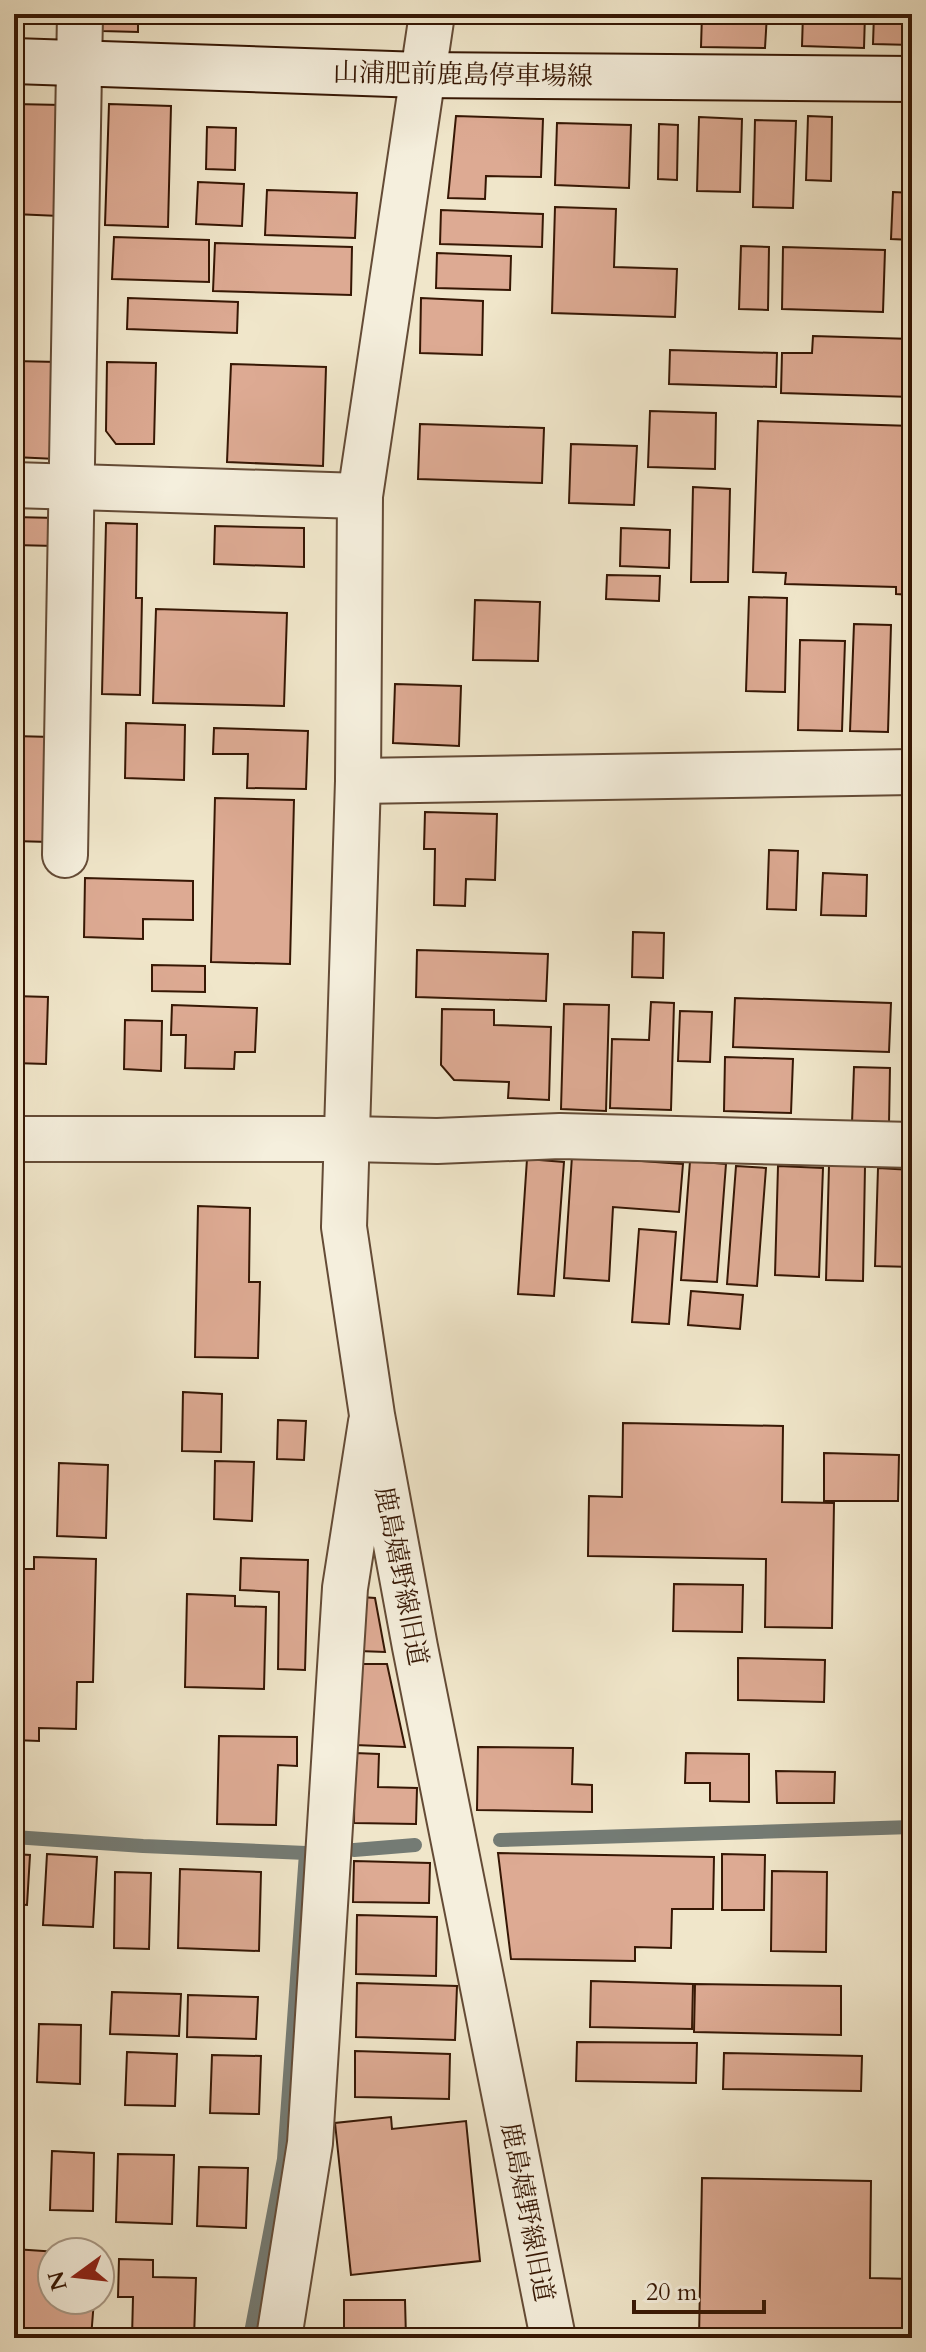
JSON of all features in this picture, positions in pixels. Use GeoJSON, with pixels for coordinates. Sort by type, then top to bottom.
{"type":"FeatureCollection","features":[{"type":"Feature","properties":{"kind":"street"},"geometry":{"type":"LineString","coordinates":[[65,855],[80,14]]}},
{"type":"Feature","properties":{"kind":"street","name":"鹿島嬉野線旧道"},"geometry":{"type":"LineString","coordinates":[[432,14],[360,496],[358,781],[344,1227],[372,1415],[415,1647],[553,2338]]}},
{"type":"Feature","properties":{"kind":"street","name":"山浦肥前鹿島停車場線"},"geometry":{"type":"LineString","coordinates":[[14,61],[421,75],[912,79]]}},
{"type":"Feature","properties":{"kind":"street"},"geometry":{"type":"LineString","coordinates":[[14,485],[360,496]]}},
{"type":"Feature","properties":{"kind":"street"},"geometry":{"type":"LineString","coordinates":[[358,781],[912,772]]}},
{"type":"Feature","properties":{"kind":"street"},"geometry":{"type":"LineString","coordinates":[[14,1139],[437,1141],[560,1136],[912,1145]]}},
{"type":"Feature","properties":{"kind":"street"},"geometry":{"type":"LineString","coordinates":[[279,2338],[310,2143],[345,1588],[372,1415]]}},
{"type":"Feature","properties":{"kind":"building"},"geometry":{"type":"Polygon","coordinates":[[[103,14],[138,14],[138,32],[102,31],[103,14]]]}},
{"type":"Feature","properties":{"kind":"building"},"geometry":{"type":"Polygon","coordinates":[[[702,14],[767,14],[765,48],[701,47],[702,14]]]}},
{"type":"Feature","properties":{"kind":"building"},"geometry":{"type":"Polygon","coordinates":[[[803,14],[865,14],[864,48],[802,46],[803,14]]]}},
{"type":"Feature","properties":{"kind":"building"},"geometry":{"type":"Polygon","coordinates":[[[874,14],[912,14],[912,45],[873,44],[874,14]]]}},
{"type":"Feature","properties":{"kind":"building"},"geometry":{"type":"Polygon","coordinates":[[[14,104],[62,105],[59,216],[14,214],[14,104]]]}},
{"type":"Feature","properties":{"kind":"building"},"geometry":{"type":"Polygon","coordinates":[[[109,104],[171,106],[168,227],[105,225],[109,104]]]}},
{"type":"Feature","properties":{"kind":"building"},"geometry":{"type":"Polygon","coordinates":[[[456,116],[543,119],[541,177],[486,176],[485,199],[448,198],[456,116]]]}},
{"type":"Feature","properties":{"kind":"building"},"geometry":{"type":"Polygon","coordinates":[[[808,116],[832,117],[831,181],[806,180],[808,116]]]}},
{"type":"Feature","properties":{"kind":"building"},"geometry":{"type":"Polygon","coordinates":[[[699,117],[742,119],[740,192],[697,191],[699,117]]]}},
{"type":"Feature","properties":{"kind":"building"},"geometry":{"type":"Polygon","coordinates":[[[755,120],[796,121],[793,208],[753,207],[755,120]]]}},
{"type":"Feature","properties":{"kind":"building"},"geometry":{"type":"Polygon","coordinates":[[[557,123],[631,125],[629,188],[555,185],[557,123]]]}},
{"type":"Feature","properties":{"kind":"building"},"geometry":{"type":"Polygon","coordinates":[[[659,124],[678,125],[677,180],[658,179],[659,124]]]}},
{"type":"Feature","properties":{"kind":"building"},"geometry":{"type":"Polygon","coordinates":[[[207,127],[236,128],[235,170],[206,169],[207,127]]]}},
{"type":"Feature","properties":{"kind":"building"},"geometry":{"type":"Polygon","coordinates":[[[198,182],[244,184],[242,226],[196,224],[198,182]]]}},
{"type":"Feature","properties":{"kind":"building"},"geometry":{"type":"Polygon","coordinates":[[[267,190],[357,193],[355,238],[265,235],[267,190]]]}},
{"type":"Feature","properties":{"kind":"building"},"geometry":{"type":"Polygon","coordinates":[[[893,192],[912,193],[912,240],[891,239],[893,192]]]}},
{"type":"Feature","properties":{"kind":"building"},"geometry":{"type":"Polygon","coordinates":[[[555,207],[616,209],[614,267],[677,269],[675,317],[552,313],[555,207]]]}},
{"type":"Feature","properties":{"kind":"building"},"geometry":{"type":"Polygon","coordinates":[[[441,210],[543,214],[542,247],[440,244],[441,210]]]}},
{"type":"Feature","properties":{"kind":"building"},"geometry":{"type":"Polygon","coordinates":[[[114,237],[209,240],[209,282],[112,279],[114,237]]]}},
{"type":"Feature","properties":{"kind":"building"},"geometry":{"type":"Polygon","coordinates":[[[215,243],[352,247],[351,295],[213,291],[215,243]]]}},
{"type":"Feature","properties":{"kind":"building"},"geometry":{"type":"Polygon","coordinates":[[[741,246],[769,247],[768,310],[739,309],[741,246]]]}},
{"type":"Feature","properties":{"kind":"building"},"geometry":{"type":"Polygon","coordinates":[[[783,247],[885,250],[883,312],[782,309],[783,247]]]}},
{"type":"Feature","properties":{"kind":"building"},"geometry":{"type":"Polygon","coordinates":[[[437,253],[511,256],[510,290],[436,288],[437,253]]]}},
{"type":"Feature","properties":{"kind":"building"},"geometry":{"type":"Polygon","coordinates":[[[128,298],[238,302],[237,333],[127,329],[128,298]]]}},
{"type":"Feature","properties":{"kind":"building"},"geometry":{"type":"Polygon","coordinates":[[[421,298],[483,301],[482,355],[420,353],[421,298]]]}},
{"type":"Feature","properties":{"kind":"building"},"geometry":{"type":"Polygon","coordinates":[[[813,336],[912,339],[912,397],[781,393],[782,353],[812,353],[813,336]]]}},
{"type":"Feature","properties":{"kind":"building"},"geometry":{"type":"Polygon","coordinates":[[[670,350],[777,353],[776,387],[669,384],[670,350]]]}},
{"type":"Feature","properties":{"kind":"building"},"geometry":{"type":"Polygon","coordinates":[[[14,361],[58,362],[56,459],[14,457],[14,361]]]}},
{"type":"Feature","properties":{"kind":"building"},"geometry":{"type":"Polygon","coordinates":[[[107,362],[156,363],[154,444],[116,444],[106,431],[107,362]]]}},
{"type":"Feature","properties":{"kind":"building"},"geometry":{"type":"Polygon","coordinates":[[[231,364],[326,367],[323,466],[227,462],[231,364]]]}},
{"type":"Feature","properties":{"kind":"building"},"geometry":{"type":"Polygon","coordinates":[[[650,411],[716,413],[715,469],[648,467],[650,411]]]}},
{"type":"Feature","properties":{"kind":"building"},"geometry":{"type":"Polygon","coordinates":[[[758,421],[912,426],[912,595],[896,594],[896,587],[785,584],[786,573],[753,572],[758,421]]]}},
{"type":"Feature","properties":{"kind":"building"},"geometry":{"type":"Polygon","coordinates":[[[420,424],[544,428],[542,483],[418,479],[420,424]]]}},
{"type":"Feature","properties":{"kind":"building"},"geometry":{"type":"Polygon","coordinates":[[[571,444],[637,446],[634,505],[569,503],[571,444]]]}},
{"type":"Feature","properties":{"kind":"building"},"geometry":{"type":"Polygon","coordinates":[[[693,487],[730,489],[728,582],[691,582],[693,487]]]}},
{"type":"Feature","properties":{"kind":"building"},"geometry":{"type":"Polygon","coordinates":[[[14,517],[56,518],[55,546],[14,545],[14,517]]]}},
{"type":"Feature","properties":{"kind":"building"},"geometry":{"type":"Polygon","coordinates":[[[106,523],[137,524],[136,598],[142,598],[140,695],[102,694],[106,523]]]}},
{"type":"Feature","properties":{"kind":"building"},"geometry":{"type":"Polygon","coordinates":[[[215,526],[304,528],[304,567],[214,564],[215,526]]]}},
{"type":"Feature","properties":{"kind":"building"},"geometry":{"type":"Polygon","coordinates":[[[621,528],[670,530],[669,568],[620,566],[621,528]]]}},
{"type":"Feature","properties":{"kind":"building"},"geometry":{"type":"Polygon","coordinates":[[[607,575],[660,576],[659,601],[606,599],[607,575]]]}},
{"type":"Feature","properties":{"kind":"building"},"geometry":{"type":"Polygon","coordinates":[[[749,597],[787,598],[785,692],[746,691],[749,597]]]}},
{"type":"Feature","properties":{"kind":"building"},"geometry":{"type":"Polygon","coordinates":[[[475,600],[540,602],[538,661],[473,660],[475,600]]]}},
{"type":"Feature","properties":{"kind":"building"},"geometry":{"type":"Polygon","coordinates":[[[156,609],[287,613],[284,706],[153,703],[156,609]]]}},
{"type":"Feature","properties":{"kind":"building"},"geometry":{"type":"Polygon","coordinates":[[[854,624],[891,625],[888,732],[850,731],[854,624]]]}},
{"type":"Feature","properties":{"kind":"building"},"geometry":{"type":"Polygon","coordinates":[[[800,640],[845,641],[842,731],[798,730],[800,640]]]}},
{"type":"Feature","properties":{"kind":"building"},"geometry":{"type":"Polygon","coordinates":[[[395,684],[461,686],[459,746],[393,743],[395,684]]]}},
{"type":"Feature","properties":{"kind":"building"},"geometry":{"type":"Polygon","coordinates":[[[126,723],[185,725],[184,780],[125,778],[126,723]]]}},
{"type":"Feature","properties":{"kind":"building"},"geometry":{"type":"Polygon","coordinates":[[[214,728],[308,731],[306,789],[247,788],[248,754],[213,754],[214,728]]]}},
{"type":"Feature","properties":{"kind":"building"},"geometry":{"type":"Polygon","coordinates":[[[14,736],[52,737],[49,842],[14,841],[14,736]]]}},
{"type":"Feature","properties":{"kind":"building"},"geometry":{"type":"Polygon","coordinates":[[[215,798],[294,800],[290,964],[211,962],[215,798]]]}},
{"type":"Feature","properties":{"kind":"building"},"geometry":{"type":"Polygon","coordinates":[[[425,812],[497,814],[495,880],[466,879],[465,906],[434,905],[435,849],[424,849],[425,812]]]}},
{"type":"Feature","properties":{"kind":"building"},"geometry":{"type":"Polygon","coordinates":[[[769,850],[798,851],[796,910],[767,909],[769,850]]]}},
{"type":"Feature","properties":{"kind":"building"},"geometry":{"type":"Polygon","coordinates":[[[823,873],[867,875],[866,916],[821,915],[823,873]]]}},
{"type":"Feature","properties":{"kind":"building"},"geometry":{"type":"Polygon","coordinates":[[[85,878],[193,881],[193,920],[143,919],[143,939],[84,937],[85,878]]]}},
{"type":"Feature","properties":{"kind":"building"},"geometry":{"type":"Polygon","coordinates":[[[633,932],[664,933],[663,978],[632,977],[633,932]]]}},
{"type":"Feature","properties":{"kind":"building"},"geometry":{"type":"Polygon","coordinates":[[[417,950],[548,954],[546,1001],[416,997],[417,950]]]}},
{"type":"Feature","properties":{"kind":"building"},"geometry":{"type":"Polygon","coordinates":[[[152,965],[205,966],[205,992],[152,991],[152,965]]]}},
{"type":"Feature","properties":{"kind":"building"},"geometry":{"type":"Polygon","coordinates":[[[14,996],[48,997],[46,1064],[14,1063],[14,996]]]}},
{"type":"Feature","properties":{"kind":"building"},"geometry":{"type":"Polygon","coordinates":[[[735,998],[891,1003],[889,1052],[733,1047],[735,998]]]}},
{"type":"Feature","properties":{"kind":"building"},"geometry":{"type":"Polygon","coordinates":[[[651,1002],[674,1003],[671,1110],[610,1108],[612,1039],[649,1040],[651,1002]]]}},
{"type":"Feature","properties":{"kind":"building"},"geometry":{"type":"Polygon","coordinates":[[[564,1004],[609,1005],[606,1111],[561,1109],[564,1004]]]}},
{"type":"Feature","properties":{"kind":"building"},"geometry":{"type":"Polygon","coordinates":[[[172,1005],[257,1008],[255,1052],[235,1052],[234,1069],[185,1068],[186,1035],[171,1035],[172,1005]]]}},
{"type":"Feature","properties":{"kind":"building"},"geometry":{"type":"Polygon","coordinates":[[[442,1009],[494,1010],[494,1025],[551,1027],[549,1100],[508,1098],[509,1082],[454,1080],[441,1065],[442,1009]]]}},
{"type":"Feature","properties":{"kind":"building"},"geometry":{"type":"Polygon","coordinates":[[[680,1011],[712,1012],[710,1062],[678,1061],[680,1011]]]}},
{"type":"Feature","properties":{"kind":"building"},"geometry":{"type":"Polygon","coordinates":[[[125,1020],[162,1021],[161,1071],[124,1069],[125,1020]]]}},
{"type":"Feature","properties":{"kind":"building"},"geometry":{"type":"Polygon","coordinates":[[[725,1057],[793,1059],[791,1113],[724,1111],[725,1057]]]}},
{"type":"Feature","properties":{"kind":"building"},"geometry":{"type":"Polygon","coordinates":[[[854,1067],[890,1068],[889,1124],[852,1123],[854,1067]]]}},
{"type":"Feature","properties":{"kind":"building"},"geometry":{"type":"Polygon","coordinates":[[[572,1156],[683,1164],[679,1212],[613,1207],[609,1281],[564,1278],[572,1156]]]}},
{"type":"Feature","properties":{"kind":"building"},"geometry":{"type":"Polygon","coordinates":[[[527,1159],[564,1162],[554,1296],[518,1294],[527,1159]]]}},
{"type":"Feature","properties":{"kind":"building"},"geometry":{"type":"Polygon","coordinates":[[[690,1161],[726,1164],[717,1282],[681,1280],[690,1161]]]}},
{"type":"Feature","properties":{"kind":"building"},"geometry":{"type":"Polygon","coordinates":[[[829,1165],[865,1166],[863,1281],[826,1280],[829,1165]]]}},
{"type":"Feature","properties":{"kind":"building"},"geometry":{"type":"Polygon","coordinates":[[[736,1166],[766,1168],[757,1286],[727,1284],[736,1166]]]}},
{"type":"Feature","properties":{"kind":"building"},"geometry":{"type":"Polygon","coordinates":[[[778,1166],[823,1168],[819,1277],[775,1275],[778,1166]]]}},
{"type":"Feature","properties":{"kind":"building"},"geometry":{"type":"Polygon","coordinates":[[[878,1168],[912,1170],[912,1267],[875,1266],[878,1168]]]}},
{"type":"Feature","properties":{"kind":"building"},"geometry":{"type":"Polygon","coordinates":[[[198,1206],[250,1208],[249,1282],[260,1282],[258,1358],[195,1357],[198,1206]]]}},
{"type":"Feature","properties":{"kind":"building"},"geometry":{"type":"Polygon","coordinates":[[[639,1229],[676,1232],[669,1324],[632,1322],[639,1229]]]}},
{"type":"Feature","properties":{"kind":"building"},"geometry":{"type":"Polygon","coordinates":[[[691,1291],[743,1295],[740,1329],[688,1325],[691,1291]]]}},
{"type":"Feature","properties":{"kind":"building"},"geometry":{"type":"Polygon","coordinates":[[[907,1358],[912,1358],[912,1426],[906,1426],[907,1358]]]}},
{"type":"Feature","properties":{"kind":"building"},"geometry":{"type":"Polygon","coordinates":[[[183,1392],[222,1394],[221,1452],[182,1451],[183,1392]]]}},
{"type":"Feature","properties":{"kind":"building"},"geometry":{"type":"Polygon","coordinates":[[[278,1420],[306,1421],[304,1460],[277,1459],[278,1420]]]}},
{"type":"Feature","properties":{"kind":"building"},"geometry":{"type":"Polygon","coordinates":[[[623,1423],[783,1426],[782,1502],[834,1503],[832,1628],[765,1627],[766,1559],[588,1556],[589,1496],[622,1497],[623,1423]]]}},
{"type":"Feature","properties":{"kind":"building"},"geometry":{"type":"Polygon","coordinates":[[[824,1453],[899,1455],[898,1501],[824,1501],[824,1453]]]}},
{"type":"Feature","properties":{"kind":"building"},"geometry":{"type":"Polygon","coordinates":[[[215,1461],[254,1462],[252,1521],[214,1519],[215,1461]]]}},
{"type":"Feature","properties":{"kind":"building"},"geometry":{"type":"Polygon","coordinates":[[[59,1463],[108,1465],[106,1538],[57,1536],[59,1463]]]}},
{"type":"Feature","properties":{"kind":"building"},"geometry":{"type":"Polygon","coordinates":[[[34,1557],[96,1559],[93,1682],[77,1682],[76,1729],[39,1728],[39,1741],[14,1740],[14,1569],[34,1569],[34,1557]]]}},
{"type":"Feature","properties":{"kind":"building"},"geometry":{"type":"Polygon","coordinates":[[[241,1558],[308,1560],[305,1670],[278,1669],[279,1592],[240,1590],[241,1558]]]}},
{"type":"Feature","properties":{"kind":"building"},"geometry":{"type":"Polygon","coordinates":[[[674,1584],[743,1585],[742,1632],[673,1631],[674,1584]]]}},
{"type":"Feature","properties":{"kind":"building"},"geometry":{"type":"Polygon","coordinates":[[[187,1594],[235,1596],[235,1606],[266,1607],[264,1689],[185,1687],[187,1594]]]}},
{"type":"Feature","properties":{"kind":"building"},"geometry":{"type":"Polygon","coordinates":[[[361,1597],[375,1598],[385,1652],[359,1651],[361,1597]]]}},
{"type":"Feature","properties":{"kind":"building"},"geometry":{"type":"Polygon","coordinates":[[[738,1658],[825,1660],[824,1702],[738,1700],[738,1658]]]}},
{"type":"Feature","properties":{"kind":"building"},"geometry":{"type":"Polygon","coordinates":[[[357,1664],[387,1664],[405,1747],[355,1745],[357,1664]]]}},
{"type":"Feature","properties":{"kind":"building"},"geometry":{"type":"Polygon","coordinates":[[[219,1736],[297,1737],[297,1766],[278,1765],[276,1825],[217,1824],[219,1736]]]}},
{"type":"Feature","properties":{"kind":"building"},"geometry":{"type":"Polygon","coordinates":[[[478,1747],[573,1748],[572,1784],[592,1785],[592,1812],[477,1810],[478,1747]]]}},
{"type":"Feature","properties":{"kind":"building"},"geometry":{"type":"Polygon","coordinates":[[[355,1753],[379,1754],[378,1787],[417,1788],[416,1824],[354,1823],[355,1753]]]}},
{"type":"Feature","properties":{"kind":"building"},"geometry":{"type":"Polygon","coordinates":[[[686,1753],[749,1754],[749,1802],[710,1801],[710,1783],[685,1783],[686,1753]]]}},
{"type":"Feature","properties":{"kind":"building"},"geometry":{"type":"Polygon","coordinates":[[[776,1771],[835,1772],[834,1803],[777,1803],[776,1771]]]}},
{"type":"Feature","properties":{"kind":"building"},"geometry":{"type":"Polygon","coordinates":[[[498,1853],[714,1857],[713,1909],[672,1909],[671,1948],[635,1947],[635,1961],[511,1959],[498,1853]]]}},
{"type":"Feature","properties":{"kind":"building"},"geometry":{"type":"Polygon","coordinates":[[[14,1854],[30,1855],[27,1905],[14,1904],[14,1854]]]}},
{"type":"Feature","properties":{"kind":"building"},"geometry":{"type":"Polygon","coordinates":[[[47,1854],[97,1857],[93,1927],[43,1925],[47,1854]]]}},
{"type":"Feature","properties":{"kind":"building"},"geometry":{"type":"Polygon","coordinates":[[[722,1854],[765,1855],[764,1910],[722,1910],[722,1854]]]}},
{"type":"Feature","properties":{"kind":"building"},"geometry":{"type":"Polygon","coordinates":[[[354,1861],[430,1863],[429,1903],[353,1902],[354,1861]]]}},
{"type":"Feature","properties":{"kind":"building"},"geometry":{"type":"Polygon","coordinates":[[[180,1869],[261,1872],[259,1951],[178,1948],[180,1869]]]}},
{"type":"Feature","properties":{"kind":"building"},"geometry":{"type":"Polygon","coordinates":[[[772,1871],[827,1872],[826,1952],[771,1951],[772,1871]]]}},
{"type":"Feature","properties":{"kind":"building"},"geometry":{"type":"Polygon","coordinates":[[[115,1872],[151,1873],[149,1949],[114,1948],[115,1872]]]}},
{"type":"Feature","properties":{"kind":"building"},"geometry":{"type":"Polygon","coordinates":[[[357,1915],[437,1917],[436,1976],[356,1974],[357,1915]]]}},
{"type":"Feature","properties":{"kind":"building"},"geometry":{"type":"Polygon","coordinates":[[[591,1981],[693,1984],[692,2029],[590,2027],[591,1981]]]}},
{"type":"Feature","properties":{"kind":"building"},"geometry":{"type":"Polygon","coordinates":[[[357,1983],[457,1986],[455,2040],[356,2037],[357,1983]]]}},
{"type":"Feature","properties":{"kind":"building"},"geometry":{"type":"Polygon","coordinates":[[[695,1984],[841,1986],[841,2035],[694,2032],[695,1984]]]}},
{"type":"Feature","properties":{"kind":"building"},"geometry":{"type":"Polygon","coordinates":[[[112,1992],[181,1994],[179,2036],[110,2034],[112,1992]]]}},
{"type":"Feature","properties":{"kind":"building"},"geometry":{"type":"Polygon","coordinates":[[[188,1995],[258,1997],[256,2039],[187,2037],[188,1995]]]}},
{"type":"Feature","properties":{"kind":"building"},"geometry":{"type":"Polygon","coordinates":[[[39,2024],[81,2025],[80,2084],[37,2082],[39,2024]]]}},
{"type":"Feature","properties":{"kind":"building"},"geometry":{"type":"Polygon","coordinates":[[[577,2042],[697,2043],[696,2083],[576,2081],[577,2042]]]}},
{"type":"Feature","properties":{"kind":"building"},"geometry":{"type":"Polygon","coordinates":[[[355,2051],[450,2054],[449,2099],[355,2097],[355,2051]]]}},
{"type":"Feature","properties":{"kind":"building"},"geometry":{"type":"Polygon","coordinates":[[[127,2052],[177,2054],[175,2106],[125,2105],[127,2052]]]}},
{"type":"Feature","properties":{"kind":"building"},"geometry":{"type":"Polygon","coordinates":[[[724,2053],[862,2056],[861,2091],[723,2089],[724,2053]]]}},
{"type":"Feature","properties":{"kind":"building"},"geometry":{"type":"Polygon","coordinates":[[[212,2055],[261,2056],[259,2114],[210,2113],[212,2055]]]}},
{"type":"Feature","properties":{"kind":"building"},"geometry":{"type":"Polygon","coordinates":[[[907,2112],[912,2112],[912,2261],[905,2261],[907,2112]]]}},
{"type":"Feature","properties":{"kind":"building"},"geometry":{"type":"Polygon","coordinates":[[[391,2117],[392,2129],[466,2121],[480,2261],[351,2275],[335,2123],[391,2117]]]}},
{"type":"Feature","properties":{"kind":"building"},"geometry":{"type":"Polygon","coordinates":[[[52,2151],[94,2153],[93,2211],[50,2210],[52,2151]]]}},
{"type":"Feature","properties":{"kind":"building"},"geometry":{"type":"Polygon","coordinates":[[[118,2154],[174,2155],[172,2224],[116,2222],[118,2154]]]}},
{"type":"Feature","properties":{"kind":"building"},"geometry":{"type":"Polygon","coordinates":[[[199,2167],[248,2168],[246,2228],[197,2226],[199,2167]]]}},
{"type":"Feature","properties":{"kind":"building"},"geometry":{"type":"Polygon","coordinates":[[[702,2178],[871,2181],[870,2278],[912,2279],[912,2338],[699,2338],[702,2178]]]}},
{"type":"Feature","properties":{"kind":"building"},"geometry":{"type":"Polygon","coordinates":[[[14,2249],[36,2250],[36,2316],[93,2316],[91,2338],[14,2338],[14,2249]]]}},
{"type":"Feature","properties":{"kind":"building"},"geometry":{"type":"Polygon","coordinates":[[[119,2259],[153,2260],[153,2277],[196,2278],[194,2338],[132,2338],[133,2297],[118,2297],[119,2259]]]}},
{"type":"Feature","properties":{"kind":"building"},"geometry":{"type":"Polygon","coordinates":[[[344,2300],[405,2300],[406,2338],[344,2338],[344,2300]]]}},
{"type":"Feature","properties":{"kind":"waterway"},"geometry":{"type":"LineString","coordinates":[[500,1840],[912,1827]]}},
{"type":"Feature","properties":{"kind":"waterway"},"geometry":{"type":"LineString","coordinates":[[14,1837],[306,1853],[284,2159],[250,2338]]}},
{"type":"Feature","properties":{"kind":"waterway"},"geometry":{"type":"LineString","coordinates":[[354,1850],[415,1845]]}}]}
